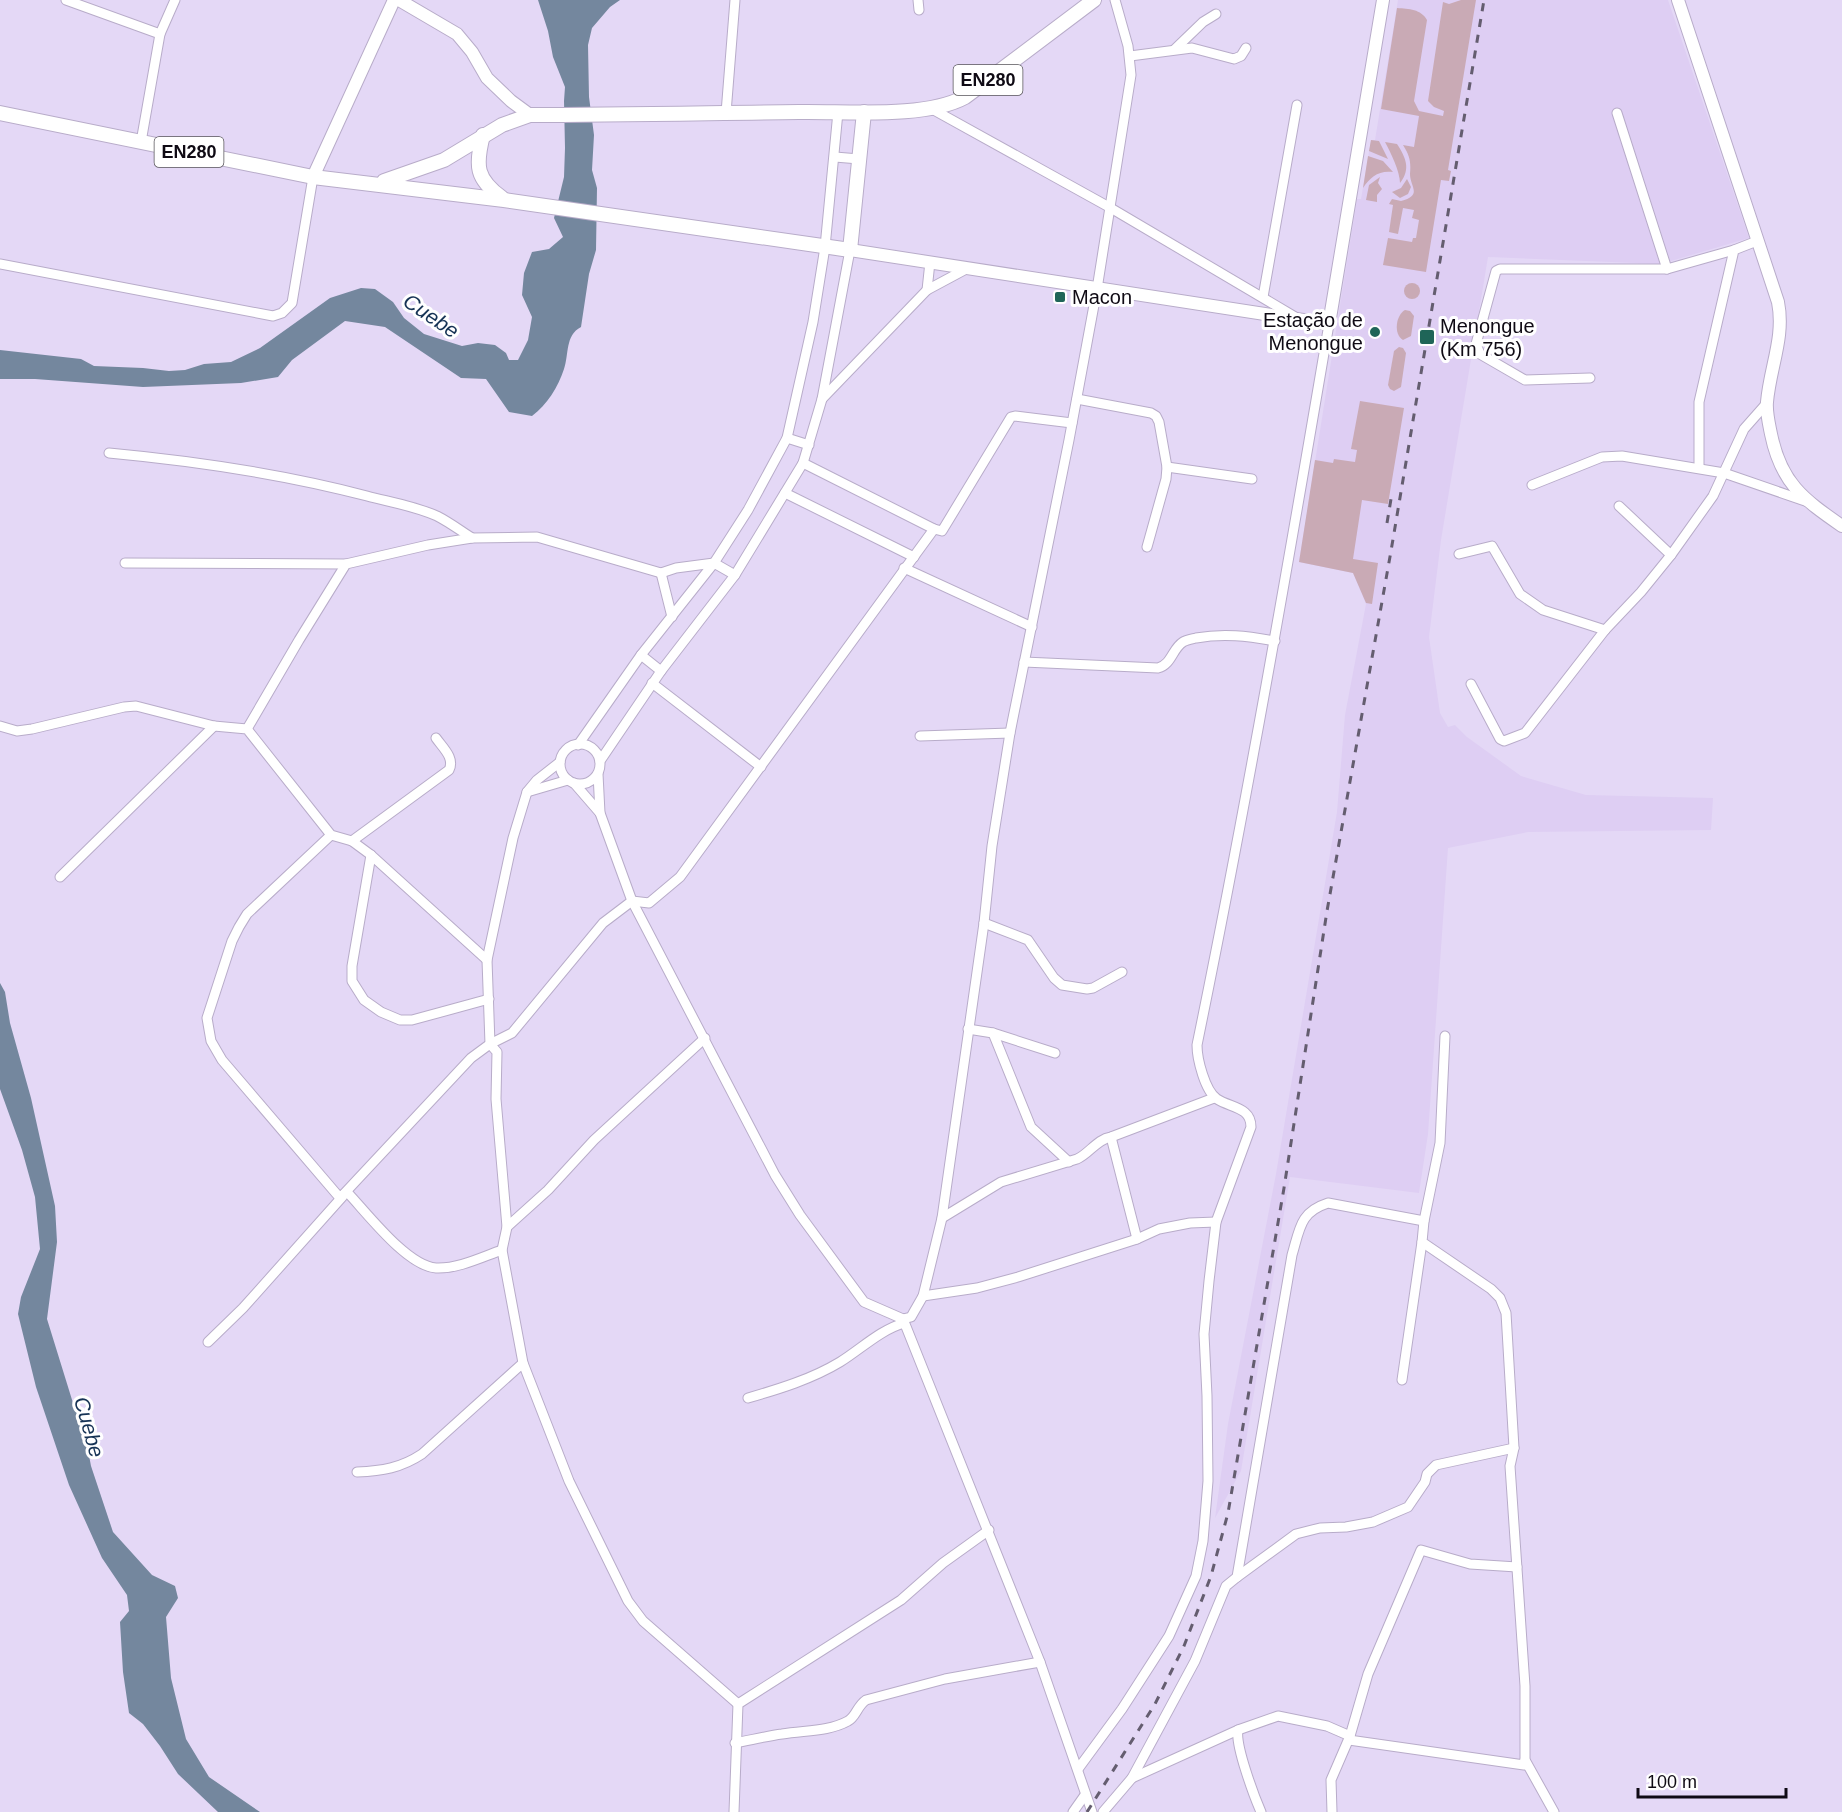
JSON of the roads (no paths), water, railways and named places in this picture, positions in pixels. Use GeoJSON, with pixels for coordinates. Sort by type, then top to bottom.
{"type":"FeatureCollection","features":[{"type":"Feature","properties":{"kind":"main road"},"geometry":{"type":"LineString","coordinates":[[313,177],[396,0],[457,34],[472,52],[487,78],[530,115]]}},
{"type":"Feature","properties":{"kind":"main road","name":"EN280"},"geometry":{"type":"LineString","coordinates":[[378,183],[444,160],[502,125],[530,115],[864,112],[932,109],[945,106],[965,97],[1094,0]]}},
{"type":"Feature","properties":{"kind":"main road"},"geometry":{"type":"LineString","coordinates":[[864,112],[850,250],[1329,324],[1383,0]]}},
{"type":"Feature","properties":{"kind":"main road"},"geometry":{"type":"LineString","coordinates":[[1678,0],[1778,302],[1781,333],[1767,403],[1774,447],[1793,487],[1808,502],[1842,526]]}},
{"type":"Feature","properties":{"kind":"main road","name":"EN280"},"geometry":{"type":"LineString","coordinates":[[0,113],[313,177],[378,183],[504,200],[850,250]]}},
{"type":"Feature","properties":{"kind":"main road"},"geometry":{"type":"LineString","coordinates":[[483,135],[478,165],[481,176],[487,187],[504,200]]}},
{"type":"Feature","properties":{"kind":"street"},"geometry":{"type":"LineString","coordinates":[[66,0],[160,34]]}},
{"type":"Feature","properties":{"kind":"street"},"geometry":{"type":"LineString","coordinates":[[141,142],[160,34],[175,0]]}},
{"type":"Feature","properties":{"kind":"street"},"geometry":{"type":"LineString","coordinates":[[726,113],[735,0]]}},
{"type":"Feature","properties":{"kind":"street"},"geometry":{"type":"LineString","coordinates":[[918,0],[919,10]]}},
{"type":"Feature","properties":{"kind":"street"},"geometry":{"type":"LineString","coordinates":[[748,1398],[782,1388],[840,1362],[911,1317],[923,1296],[942,1218],[984,923],[992,846],[1010,733],[1077,399],[1131,75],[1130,56],[1115,0]]}},
{"type":"Feature","properties":{"kind":"street"},"geometry":{"type":"LineString","coordinates":[[1176,49],[1203,22],[1216,14]]}},
{"type":"Feature","properties":{"kind":"street"},"geometry":{"type":"LineString","coordinates":[[1130,56],[1176,49],[1196,49],[1234,59],[1241,56],[1246,48]]}},
{"type":"Feature","properties":{"kind":"street"},"geometry":{"type":"LineString","coordinates":[[1263,297],[1297,105]]}},
{"type":"Feature","properties":{"kind":"street"},"geometry":{"type":"LineString","coordinates":[[932,109],[1108,207],[1301,320]]}},
{"type":"Feature","properties":{"kind":"street"},"geometry":{"type":"LineString","coordinates":[[738,1704],[643,1621],[628,1601],[569,1481],[523,1363],[502,1250],[507,1227],[496,1099],[497,1052],[490,1044],[488,960],[513,838],[527,792],[537,780],[561,762],[566,750],[578,745],[641,655],[714,562],[748,510],[787,438],[813,322],[825,247],[838,111]]}},
{"type":"Feature","properties":{"kind":"street"},"geometry":{"type":"LineString","coordinates":[[1617,113],[1667,269]]}},
{"type":"Feature","properties":{"kind":"street"},"geometry":{"type":"LineString","coordinates":[[835,157],[859,159]]}},
{"type":"Feature","properties":{"kind":"street"},"geometry":{"type":"LineString","coordinates":[[0,264],[273,316],[282,313],[292,303],[313,177]]}},
{"type":"Feature","properties":{"kind":"street"},"geometry":{"type":"LineString","coordinates":[[1590,378],[1530,381],[1480,354],[1476,344],[1494,274],[1500,268],[1667,269],[1757,241]]}},
{"type":"Feature","properties":{"kind":"street"},"geometry":{"type":"LineString","coordinates":[[1699,468],[1699,402],[1734,249]]}},
{"type":"Feature","properties":{"kind":"street"},"geometry":{"type":"LineString","coordinates":[[850,250],[822,399],[803,463],[735,575],[652,683],[600,760],[598,774],[600,813],[633,901],[775,1175],[812,1233],[864,1302],[904,1321],[1040,1662],[1092,1812]]}},
{"type":"Feature","properties":{"kind":"street"},"geometry":{"type":"LineString","coordinates":[[927,290],[930,262]]}},
{"type":"Feature","properties":{"kind":"street"},"geometry":{"type":"LineString","coordinates":[[822,399],[927,290],[968,268]]}},
{"type":"Feature","properties":{"kind":"street"},"geometry":{"type":"LineString","coordinates":[[1078,1769],[1122,1709],[1169,1636],[1196,1576],[1203,1541],[1208,1481],[1204,1334],[1216,1222],[1251,1122],[1250,1116],[1245,1112],[1214,1098],[1202,1073],[1197,1046],[1235,859],[1275,641],[1329,324]]}},
{"type":"Feature","properties":{"kind":"street"},"geometry":{"type":"LineString","coordinates":[[1077,399],[1151,413],[1159,422],[1167,467],[1166,479],[1147,548]]}},
{"type":"Feature","properties":{"kind":"street"},"geometry":{"type":"LineString","coordinates":[[1471,684],[1500,740],[1520,736],[1528,729],[1605,630],[1641,592],[1671,555],[1709,503],[1744,429],[1767,403]]}},
{"type":"Feature","properties":{"kind":"street"},"geometry":{"type":"LineString","coordinates":[[803,463],[942,531],[1011,417],[1072,423]]}},
{"type":"Feature","properties":{"kind":"street"},"geometry":{"type":"LineString","coordinates":[[787,438],[809,445]]}},
{"type":"Feature","properties":{"kind":"street"},"geometry":{"type":"LineString","coordinates":[[109,453],[150,457],[285,478],[346,491],[438,516],[472,538]]}},
{"type":"Feature","properties":{"kind":"street"},"geometry":{"type":"LineString","coordinates":[[1532,485],[1611,455],[1724,473],[1808,502]]}},
{"type":"Feature","properties":{"kind":"street"},"geometry":{"type":"LineString","coordinates":[[1167,467],[1252,479]]}},
{"type":"Feature","properties":{"kind":"street"},"geometry":{"type":"LineString","coordinates":[[785,493],[914,557]]}},
{"type":"Feature","properties":{"kind":"street"},"geometry":{"type":"LineString","coordinates":[[1618,506],[1671,555]]}},
{"type":"Feature","properties":{"kind":"street"},"geometry":{"type":"LineString","coordinates":[[208,1342],[243,1308],[471,1058],[490,1044],[512,1033],[603,922],[633,901],[649,903],[680,877],[934,529]]}},
{"type":"Feature","properties":{"kind":"street"},"geometry":{"type":"LineString","coordinates":[[125,563],[346,564],[428,545],[472,538],[537,537],[661,573],[676,568],[714,562],[735,575]]}},
{"type":"Feature","properties":{"kind":"street"},"geometry":{"type":"LineString","coordinates":[[1459,554],[1492,546],[1520,594],[1544,610],[1605,630]]}},
{"type":"Feature","properties":{"kind":"street"},"geometry":{"type":"LineString","coordinates":[[247,729],[346,564]]}},
{"type":"Feature","properties":{"kind":"street"},"geometry":{"type":"LineString","coordinates":[[904,568],[1032,627]]}},
{"type":"Feature","properties":{"kind":"street"},"geometry":{"type":"LineString","coordinates":[[661,573],[672,617]]}},
{"type":"Feature","properties":{"kind":"street"},"geometry":{"type":"LineString","coordinates":[[1024,662],[1158,668],[1168,662],[1184,641],[1216,634],[1237,634],[1275,641]]}},
{"type":"Feature","properties":{"kind":"street"},"geometry":{"type":"LineString","coordinates":[[641,655],[661,671]]}},
{"type":"Feature","properties":{"kind":"street"},"geometry":{"type":"LineString","coordinates":[[652,683],[762,767]]}},
{"type":"Feature","properties":{"kind":"street"},"geometry":{"type":"LineString","coordinates":[[0,726],[17,731],[32,729],[136,706],[214,726],[247,729],[331,835],[352,840],[371,855],[488,960]]}},
{"type":"Feature","properties":{"kind":"street"},"geometry":{"type":"LineString","coordinates":[[60,877],[214,726]]}},
{"type":"Feature","properties":{"kind":"street"},"geometry":{"type":"LineString","coordinates":[[920,736],[1010,733]]}},
{"type":"Feature","properties":{"kind":"street"},"geometry":{"type":"LineString","coordinates":[[352,840],[449,770],[452,766],[450,757],[436,738]]}},
{"type":"Feature","properties":{"kind":"street"},"geometry":{"type":"LineString","coordinates":[[578,745],[592,749],[600,760]]}},
{"type":"Feature","properties":{"kind":"street"},"geometry":{"type":"LineString","coordinates":[[561,762],[564,776],[600,813]]}},
{"type":"Feature","properties":{"kind":"street"},"geometry":{"type":"LineString","coordinates":[[527,792],[571,782],[588,783],[598,774]]}},
{"type":"Feature","properties":{"kind":"street"},"geometry":{"type":"LineString","coordinates":[[331,835],[247,914],[232,941],[207,1018],[212,1041],[222,1060],[344,1195],[408,1257],[426,1267],[449,1267],[502,1250]]}},
{"type":"Feature","properties":{"kind":"street"},"geometry":{"type":"LineString","coordinates":[[371,855],[352,966],[352,981],[364,1000],[381,1012],[400,1020],[412,1020],[489,999]]}},
{"type":"Feature","properties":{"kind":"street"},"geometry":{"type":"LineString","coordinates":[[984,923],[1028,940],[1054,978],[1062,985],[1093,988],[1122,972]]}},
{"type":"Feature","properties":{"kind":"street"},"geometry":{"type":"LineString","coordinates":[[968,1029],[993,1034],[1055,1053]]}},
{"type":"Feature","properties":{"kind":"street"},"geometry":{"type":"LineString","coordinates":[[993,1034],[1031,1127],[1069,1162]]}},
{"type":"Feature","properties":{"kind":"street"},"geometry":{"type":"LineString","coordinates":[[1402,1380],[1424,1221],[1440,1143],[1445,1036]]}},
{"type":"Feature","properties":{"kind":"street"},"geometry":{"type":"LineString","coordinates":[[507,1227],[548,1190],[594,1140],[705,1038]]}},
{"type":"Feature","properties":{"kind":"street"},"geometry":{"type":"LineString","coordinates":[[942,1218],[1001,1182],[1081,1158],[1104,1138],[1214,1098]]}},
{"type":"Feature","properties":{"kind":"street"},"geometry":{"type":"LineString","coordinates":[[1111,1137],[1137,1239]]}},
{"type":"Feature","properties":{"kind":"street"},"geometry":{"type":"LineString","coordinates":[[1237,1577],[1292,1255],[1307,1214],[1315,1207],[1328,1203],[1424,1221]]}},
{"type":"Feature","properties":{"kind":"street"},"geometry":{"type":"LineString","coordinates":[[923,1296],[987,1285],[1137,1239],[1159,1228],[1216,1222]]}},
{"type":"Feature","properties":{"kind":"street"},"geometry":{"type":"LineString","coordinates":[[1350,1736],[1349,1740],[1524,1765],[1525,1760],[1525,1686],[1510,1466],[1514,1448],[1506,1313],[1504,1304],[1491,1288],[1422,1242]]}},
{"type":"Feature","properties":{"kind":"street"},"geometry":{"type":"LineString","coordinates":[[357,1472],[388,1470],[408,1463],[422,1454],[523,1363]]}},
{"type":"Feature","properties":{"kind":"street"},"geometry":{"type":"LineString","coordinates":[[1103,1812],[1132,1778],[1196,1661],[1226,1586],[1296,1534],[1320,1528],[1346,1527],[1372,1522],[1408,1507],[1425,1482],[1426,1474],[1436,1466],[1514,1448]]}},
{"type":"Feature","properties":{"kind":"street"},"geometry":{"type":"LineString","coordinates":[[738,1704],[901,1600],[943,1563],[989,1530]]}},
{"type":"Feature","properties":{"kind":"street"},"geometry":{"type":"LineString","coordinates":[[1332,1812],[1331,1780],[1350,1736],[1368,1674],[1421,1550],[1470,1564],[1517,1567]]}},
{"type":"Feature","properties":{"kind":"street"},"geometry":{"type":"LineString","coordinates":[[735,1743],[817,1730],[847,1722],[854,1716],[860,1704],[866,1700],[945,1679],[1040,1662]]}},
{"type":"Feature","properties":{"kind":"street"},"geometry":{"type":"LineString","coordinates":[[734,1812],[738,1704]]}},
{"type":"Feature","properties":{"kind":"street"},"geometry":{"type":"LineString","coordinates":[[1132,1778],[1238,1730],[1278,1716],[1327,1726],[1350,1736]]}},
{"type":"Feature","properties":{"kind":"street"},"geometry":{"type":"LineString","coordinates":[[1238,1730],[1237,1735],[1261,1812]]}},
{"type":"Feature","properties":{"kind":"street"},"geometry":{"type":"LineString","coordinates":[[1525,1760],[1554,1812]]}},
{"type":"Feature","properties":{"kind":"street"},"geometry":{"type":"LineString","coordinates":[[1073,1812],[1085,1796]]}},
{"type":"Feature","properties":{"kind":"water"},"geometry":{"type":"Polygon","coordinates":[[[538,0],[620,0],[610,7],[592,28],[588,45],[589,97],[594,135],[592,170],[597,188],[596,250],[589,274],[581,327],[570,340],[559,382],[547,401],[532,416],[509,412],[486,379],[461,378],[385,327],[345,321],[292,360],[278,377],[241,383],[143,387],[35,379],[0,379],[0,350],[81,359],[94,366],[169,371],[185,370],[204,364],[231,362],[260,348],[330,298],[361,288],[375,289],[393,302],[404,318],[424,334],[462,346],[478,343],[495,345],[506,353],[509,360],[518,360],[528,340],[532,317],[522,295],[524,273],[532,252],[549,249],[563,237],[554,218],[564,177],[565,87],[553,57],[538,0]]]}},
{"type":"Feature","properties":{"kind":"water"},"geometry":{"type":"Polygon","coordinates":[[[0,983],[5,992],[10,1023],[31,1098],[55,1206],[57,1242],[47,1319],[73,1403],[84,1429],[91,1466],[113,1532],[152,1575],[175,1586],[178,1598],[166,1617],[171,1678],[186,1739],[209,1777],[260,1812],[218,1812],[178,1774],[143,1724],[129,1713],[123,1672],[120,1622],[129,1611],[127,1595],[102,1558],[69,1485],[36,1387],[18,1314],[21,1297],[40,1249],[35,1197],[22,1150],[0,1089],[0,983]]]}},
{"type":"Feature","properties":{"kind":"railway"},"geometry":{"type":"LineString","coordinates":[[1087,1812],[1155,1704],[1184,1646],[1211,1576],[1228,1513],[1284,1188],[1327,911],[1391,551],[1484,0]]}},
{"type":"Feature","properties":{"kind":"railway"},"geometry":{"type":"LineString","coordinates":[[1387,523],[1392,493]]}},
{"type":"Feature","properties":{"kind":"place","name":"Macon"},"geometry":{"type":"Point","coordinates":[1060,297]}},
{"type":"Feature","properties":{"kind":"place","name":"Estação de Menongue"},"geometry":{"type":"Point","coordinates":[1375,332]}},
{"type":"Feature","properties":{"kind":"place","name":"Menongue (Km 756)"},"geometry":{"type":"Point","coordinates":[1427,337]}},
{"type":"Feature","properties":{"kind":"water label","name":"Cuebe"},"geometry":{"type":"Point","coordinates":[431,316]}},
{"type":"Feature","properties":{"kind":"water label","name":"Cuebe"},"geometry":{"type":"Point","coordinates":[89,1427]}}]}
